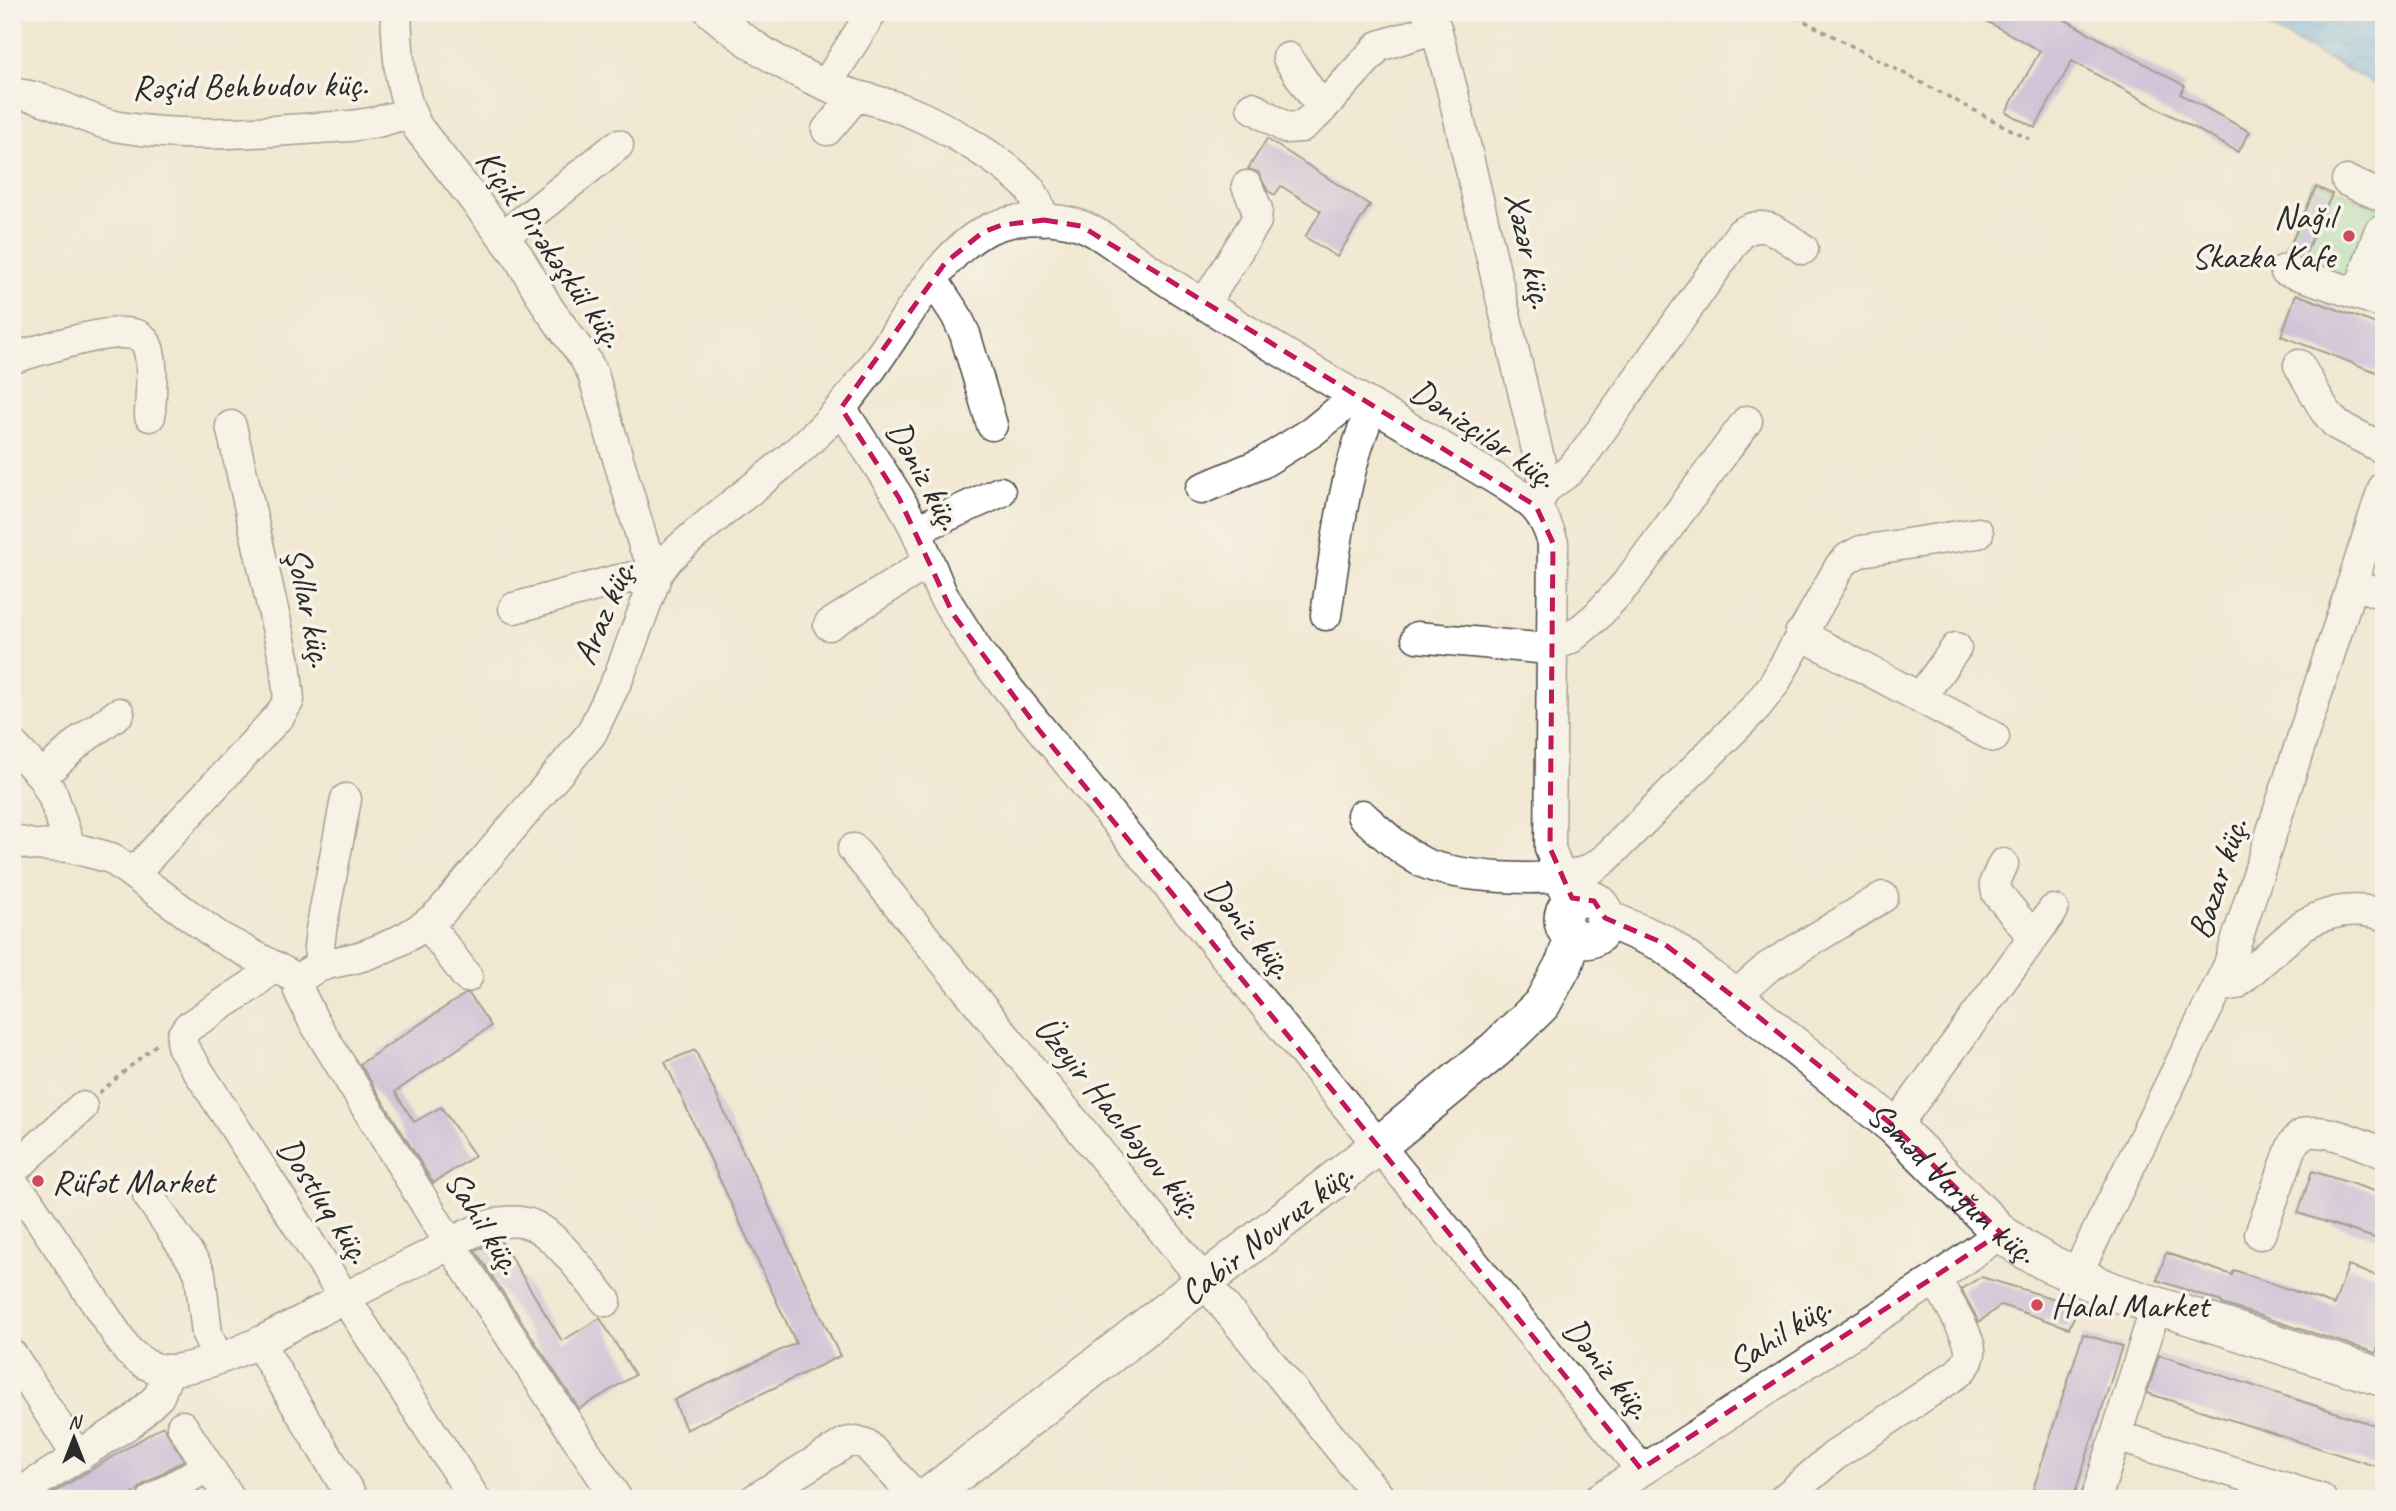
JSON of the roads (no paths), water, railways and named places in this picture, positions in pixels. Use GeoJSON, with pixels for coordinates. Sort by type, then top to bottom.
{"type":"FeatureCollection","features":[{"type":"Feature","properties":{"kind":"main road","name":"Səməd Vurğun küç."},"geometry":{"type":"LineString","coordinates":[[1566,889],[1580,898],[1594,901],[1604,911],[1605,918],[1662,943],[1734,997],[1895,1127],[2001,1233],[2022,1249],[2114,1292],[2384,1378]]}},
{"type":"Feature","properties":{"kind":"main road"},"geometry":{"type":"LineString","coordinates":[[1566,889],[1567,907],[1563,923],[1573,937],[1591,939],[1604,927],[1605,918]]}},
{"type":"Feature","properties":{"kind":"main road","name":"Cabir Novruz küç."},"geometry":{"type":"LineString","coordinates":[[925,1499],[1378,1146],[1496,1049],[1542,1003],[1565,962],[1573,937]]}},
{"type":"Feature","properties":{"kind":"street","name":"Kiçik Pirəkəşkül küç."},"geometry":{"type":"LineString","coordinates":[[396,12],[403,93],[410,114],[430,144],[503,236],[549,309],[584,357],[593,374],[644,546],[658,572]]}},
{"type":"Feature","properties":{"kind":"street"},"geometry":{"type":"LineString","coordinates":[[710,12],[740,37],[826,85],[912,113],[988,156],[1028,186],[1044,220]]}},
{"type":"Feature","properties":{"kind":"street"},"geometry":{"type":"LineString","coordinates":[[826,85],[872,12]]}},
{"type":"Feature","properties":{"kind":"street"},"geometry":{"type":"LineString","coordinates":[[1252,107],[1286,128],[1301,127],[1322,109],[1379,46],[1432,20]]}},
{"type":"Feature","properties":{"kind":"street","name":"Xəzər küç."},"geometry":{"type":"LineString","coordinates":[[1432,20],[1541,497]]}},
{"type":"Feature","properties":{"kind":"street"},"geometry":{"type":"LineString","coordinates":[[1288,58],[1322,109]]}},
{"type":"Feature","properties":{"kind":"street","name":"Rəşid Behbudov küç."},"geometry":{"type":"LineString","coordinates":[[12,94],[39,99],[107,125],[184,133],[351,126],[410,114]]}},
{"type":"Feature","properties":{"kind":"street"},"geometry":{"type":"LineString","coordinates":[[827,130],[856,96]]}},
{"type":"Feature","properties":{"kind":"street"},"geometry":{"type":"LineString","coordinates":[[503,236],[618,145]]}},
{"type":"Feature","properties":{"kind":"street"},"geometry":{"type":"LineString","coordinates":[[2347,181],[2384,197]]}},
{"type":"Feature","properties":{"kind":"street"},"geometry":{"type":"LineString","coordinates":[[1205,305],[1256,221],[1257,209],[1247,186]]}},
{"type":"Feature","properties":{"kind":"street","name":"Dәnizçilәr küç."},"geometry":{"type":"LineString","coordinates":[[1044,220],[1081,226],[1092,232],[1205,305],[1499,481],[1541,497],[1553,543],[1548,828],[1550,848],[1566,889]]}},
{"type":"Feature","properties":{"kind":"street","name":"Araz küç."},"geometry":{"type":"LineString","coordinates":[[311,973],[384,948],[428,924],[442,912],[591,734],[619,676],[658,572],[680,547],[783,465],[841,408],[945,263],[966,243],[983,232],[1002,225],[1044,220]]}},
{"type":"Feature","properties":{"kind":"street"},"geometry":{"type":"LineString","coordinates":[[1541,497],[1585,453],[1741,233],[1753,226],[1771,228],[1803,249]]}},
{"type":"Feature","properties":{"kind":"street"},"geometry":{"type":"LineString","coordinates":[[2285,270],[2371,298],[2379,232]]}},
{"type":"Feature","properties":{"kind":"street"},"geometry":{"type":"LineString","coordinates":[[933,280],[965,334],[992,425]]}},
{"type":"Feature","properties":{"kind":"street"},"geometry":{"type":"LineString","coordinates":[[12,358],[93,336],[124,333],[139,335],[145,341],[151,357],[150,416]]}},
{"type":"Feature","properties":{"kind":"street"},"geometry":{"type":"LineString","coordinates":[[2299,365],[2325,411],[2337,425],[2384,449]]}},
{"type":"Feature","properties":{"kind":"street"},"geometry":{"type":"LineString","coordinates":[[1202,489],[1262,463],[1365,401]]}},
{"type":"Feature","properties":{"kind":"street"},"geometry":{"type":"LineString","coordinates":[[1326,615],[1339,528],[1364,425],[1365,401]]}},
{"type":"Feature","properties":{"kind":"street","name":"Dәniz küç."},"geometry":{"type":"LineString","coordinates":[[841,408],[899,498],[953,614],[980,654],[1641,1469]]}},
{"type":"Feature","properties":{"kind":"street"},"geometry":{"type":"LineString","coordinates":[[1417,637],[1552,647],[1571,638],[1596,617],[1627,583],[1747,421]]}},
{"type":"Feature","properties":{"kind":"street","name":"Şollar küç."},"geometry":{"type":"LineString","coordinates":[[134,873],[280,715],[289,700],[285,662],[231,426]]}},
{"type":"Feature","properties":{"kind":"street","name":"Bazar küç."},"geometry":{"type":"LineString","coordinates":[[2076,1275],[2219,987],[2238,939],[2384,486]]}},
{"type":"Feature","properties":{"kind":"street"},"geometry":{"type":"LineString","coordinates":[[916,530],[1000,492]]}},
{"type":"Feature","properties":{"kind":"street"},"geometry":{"type":"LineString","coordinates":[[1362,815],[1407,853],[1448,872],[1566,889],[1582,872],[1594,867],[1634,830],[1757,706],[1774,684],[1800,634],[1840,566],[1848,558],[1861,551],[1978,533]]}},
{"type":"Feature","properties":{"kind":"street"},"geometry":{"type":"LineString","coordinates":[[829,625],[929,562]]}},
{"type":"Feature","properties":{"kind":"street"},"geometry":{"type":"LineString","coordinates":[[514,608],[658,572]]}},
{"type":"Feature","properties":{"kind":"street"},"geometry":{"type":"LineString","coordinates":[[2352,584],[2384,594]]}},
{"type":"Feature","properties":{"kind":"street"},"geometry":{"type":"LineString","coordinates":[[1800,634],[1994,737]]}},
{"type":"Feature","properties":{"kind":"street"},"geometry":{"type":"LineString","coordinates":[[1920,698],[1956,648]]}},
{"type":"Feature","properties":{"kind":"street"},"geometry":{"type":"LineString","coordinates":[[42,776],[80,741],[119,713]]}},
{"type":"Feature","properties":{"kind":"street"},"geometry":{"type":"LineString","coordinates":[[12,744],[42,776],[62,817],[70,846]]}},
{"type":"Feature","properties":{"kind":"street","name":"Sahil küç."},"geometry":{"type":"LineString","coordinates":[[346,799],[319,947],[311,973],[299,991],[313,1020],[450,1244],[617,1499]]}},
{"type":"Feature","properties":{"kind":"street"},"geometry":{"type":"LineString","coordinates":[[12,840],[33,845],[70,846],[111,858],[219,937],[273,967],[311,973]]}},
{"type":"Feature","properties":{"kind":"street","name":"Üzeyir Hacıbəyov küç."},"geometry":{"type":"LineString","coordinates":[[853,849],[1381,1499]]}},
{"type":"Feature","properties":{"kind":"street"},"geometry":{"type":"LineString","coordinates":[[2003,864],[1995,882],[1997,893],[2033,937]]}},
{"type":"Feature","properties":{"kind":"street"},"geometry":{"type":"LineString","coordinates":[[1734,997],[1768,967],[1883,897]]}},
{"type":"Feature","properties":{"kind":"street"},"geometry":{"type":"LineString","coordinates":[[1895,1127],[2053,910]]}},
{"type":"Feature","properties":{"kind":"street"},"geometry":{"type":"LineString","coordinates":[[2219,987],[2236,984],[2303,925],[2316,918],[2342,910],[2384,915]]}},
{"type":"Feature","properties":{"kind":"street"},"geometry":{"type":"LineString","coordinates":[[428,924],[467,978]]}},
{"type":"Feature","properties":{"kind":"street","name":"Dostluq küç."},"geometry":{"type":"LineString","coordinates":[[273,967],[252,985],[188,1027],[182,1036],[182,1046],[475,1499]]}},
{"type":"Feature","properties":{"kind":"street"},"geometry":{"type":"LineString","coordinates":[[12,1171],[82,1107]]}},
{"type":"Feature","properties":{"kind":"street"},"geometry":{"type":"LineString","coordinates":[[2260,1234],[2293,1144],[2299,1136],[2311,1132],[2333,1135],[2384,1153]]}},
{"type":"Feature","properties":{"kind":"street"},"geometry":{"type":"LineString","coordinates":[[12,1183],[28,1200],[128,1351],[144,1364],[169,1370],[217,1359],[259,1343],[450,1244],[507,1221],[534,1225],[548,1234],[606,1301]]}},
{"type":"Feature","properties":{"kind":"street"},"geometry":{"type":"LineString","coordinates":[[148,1195],[200,1274],[207,1334],[217,1359]]}},
{"type":"Feature","properties":{"kind":"street","name":"Sahil küç."},"geometry":{"type":"LineString","coordinates":[[1598,1499],[1936,1279],[2001,1233]]}},
{"type":"Feature","properties":{"kind":"street"},"geometry":{"type":"LineString","coordinates":[[1784,1499],[1835,1456],[1966,1365],[1970,1351],[1967,1340],[1936,1279]]}},
{"type":"Feature","properties":{"kind":"street"},"geometry":{"type":"LineString","coordinates":[[2096,1499],[2156,1306]]}},
{"type":"Feature","properties":{"kind":"street"},"geometry":{"type":"LineString","coordinates":[[259,1343],[353,1499]]}},
{"type":"Feature","properties":{"kind":"street"},"geometry":{"type":"LineString","coordinates":[[12,1355],[78,1457]]}},
{"type":"Feature","properties":{"kind":"street"},"geometry":{"type":"LineString","coordinates":[[12,1498],[146,1410],[159,1396],[169,1370]]}},
{"type":"Feature","properties":{"kind":"street"},"geometry":{"type":"LineString","coordinates":[[183,1426],[230,1499]]}},
{"type":"Feature","properties":{"kind":"street"},"geometry":{"type":"LineString","coordinates":[[2116,1436],[2321,1499]]}},
{"type":"Feature","properties":{"kind":"street"},"geometry":{"type":"LineString","coordinates":[[755,1499],[845,1443],[856,1441],[866,1444],[918,1499]]}},
{"type":"Feature","properties":{"kind":"street"},"geometry":{"type":"LineString","coordinates":[[153,1499],[208,1466]]}},
{"type":"Feature","properties":{"kind":"water"},"geometry":{"type":"Polygon","coordinates":[[[2241,12],[2384,12],[2384,89],[2241,12]]]}},
{"type":"Feature","properties":{"kind":"place","name":"Nağıl Skazka Kafe"},"geometry":{"type":"Point","coordinates":[2349,236]}},
{"type":"Feature","properties":{"kind":"place","name":"Rüfət Market"},"geometry":{"type":"Point","coordinates":[38,1181]}},
{"type":"Feature","properties":{"kind":"place","name":"Halal Market"},"geometry":{"type":"Point","coordinates":[2037,1305]}}]}
